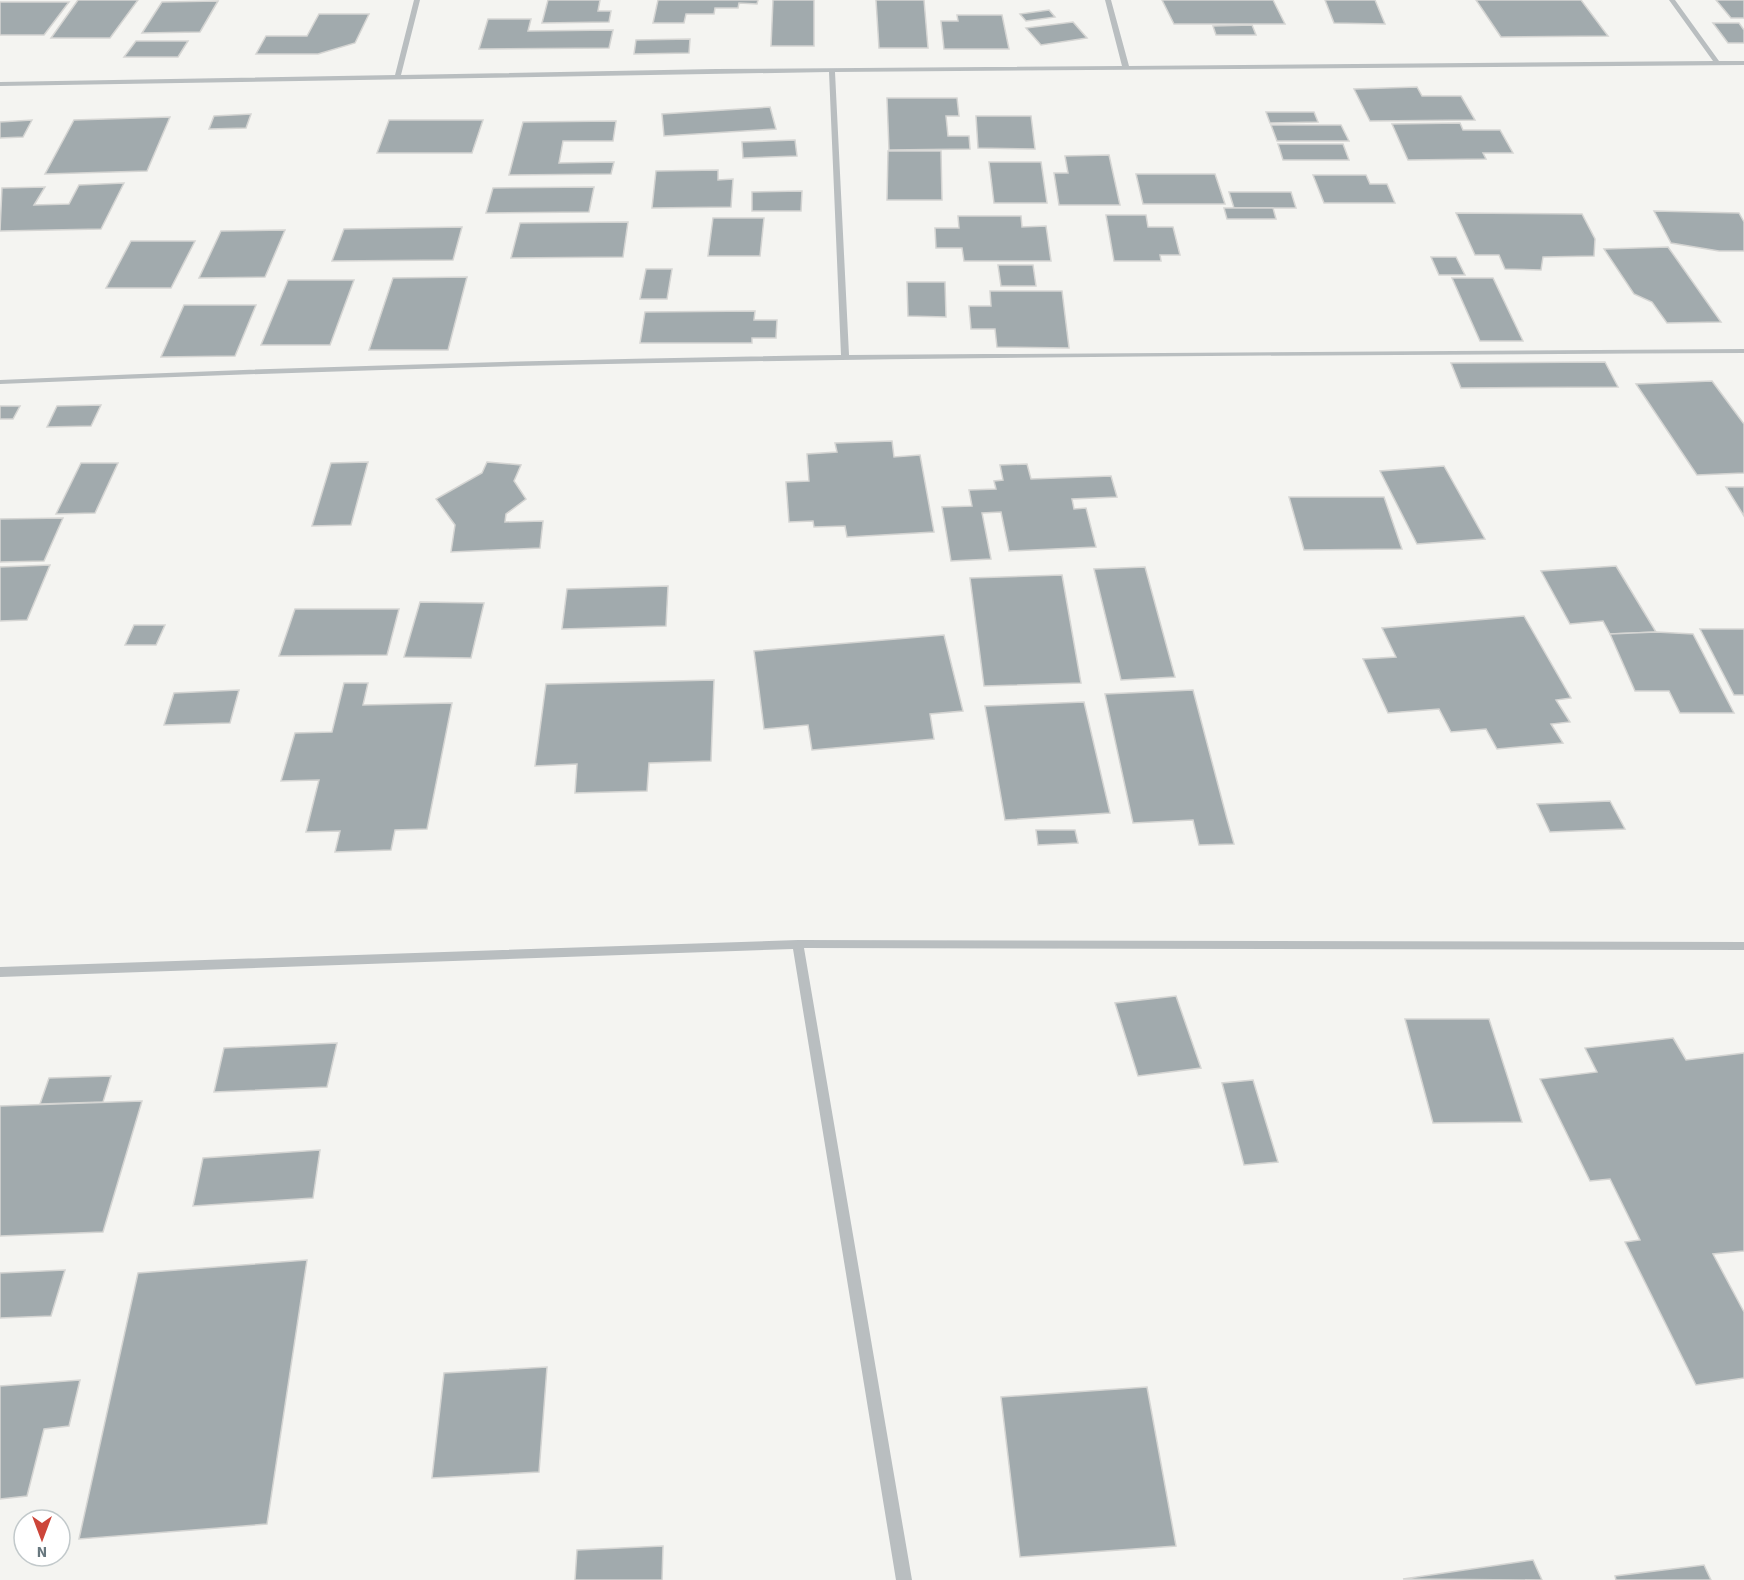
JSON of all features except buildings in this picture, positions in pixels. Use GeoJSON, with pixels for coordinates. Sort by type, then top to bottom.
{"type":"FeatureCollection","features":[{"type":"Feature","properties":{"kind":"street"},"geometry":{"type":"LineString","coordinates":[[398,75],[417,0]]}},
{"type":"Feature","properties":{"kind":"street"},"geometry":{"type":"LineString","coordinates":[[1108,0],[1126,68]]}},
{"type":"Feature","properties":{"kind":"street"},"geometry":{"type":"LineString","coordinates":[[1672,0],[1718,63]]}},
{"type":"Feature","properties":{"kind":"street"},"geometry":{"type":"LineString","coordinates":[[0,84],[398,75],[1744,63]]}},
{"type":"Feature","properties":{"kind":"street"},"geometry":{"type":"LineString","coordinates":[[832,70],[845,356]]}},
{"type":"Feature","properties":{"kind":"street"},"geometry":{"type":"LineString","coordinates":[[0,382],[256,370],[845,356],[1744,351]]}},
{"type":"Feature","properties":{"kind":"street"},"geometry":{"type":"LineString","coordinates":[[0,972],[798,945],[1744,946]]}},
{"type":"Feature","properties":{"kind":"street"},"geometry":{"type":"LineString","coordinates":[[798,945],[904,1580]]}}]}
